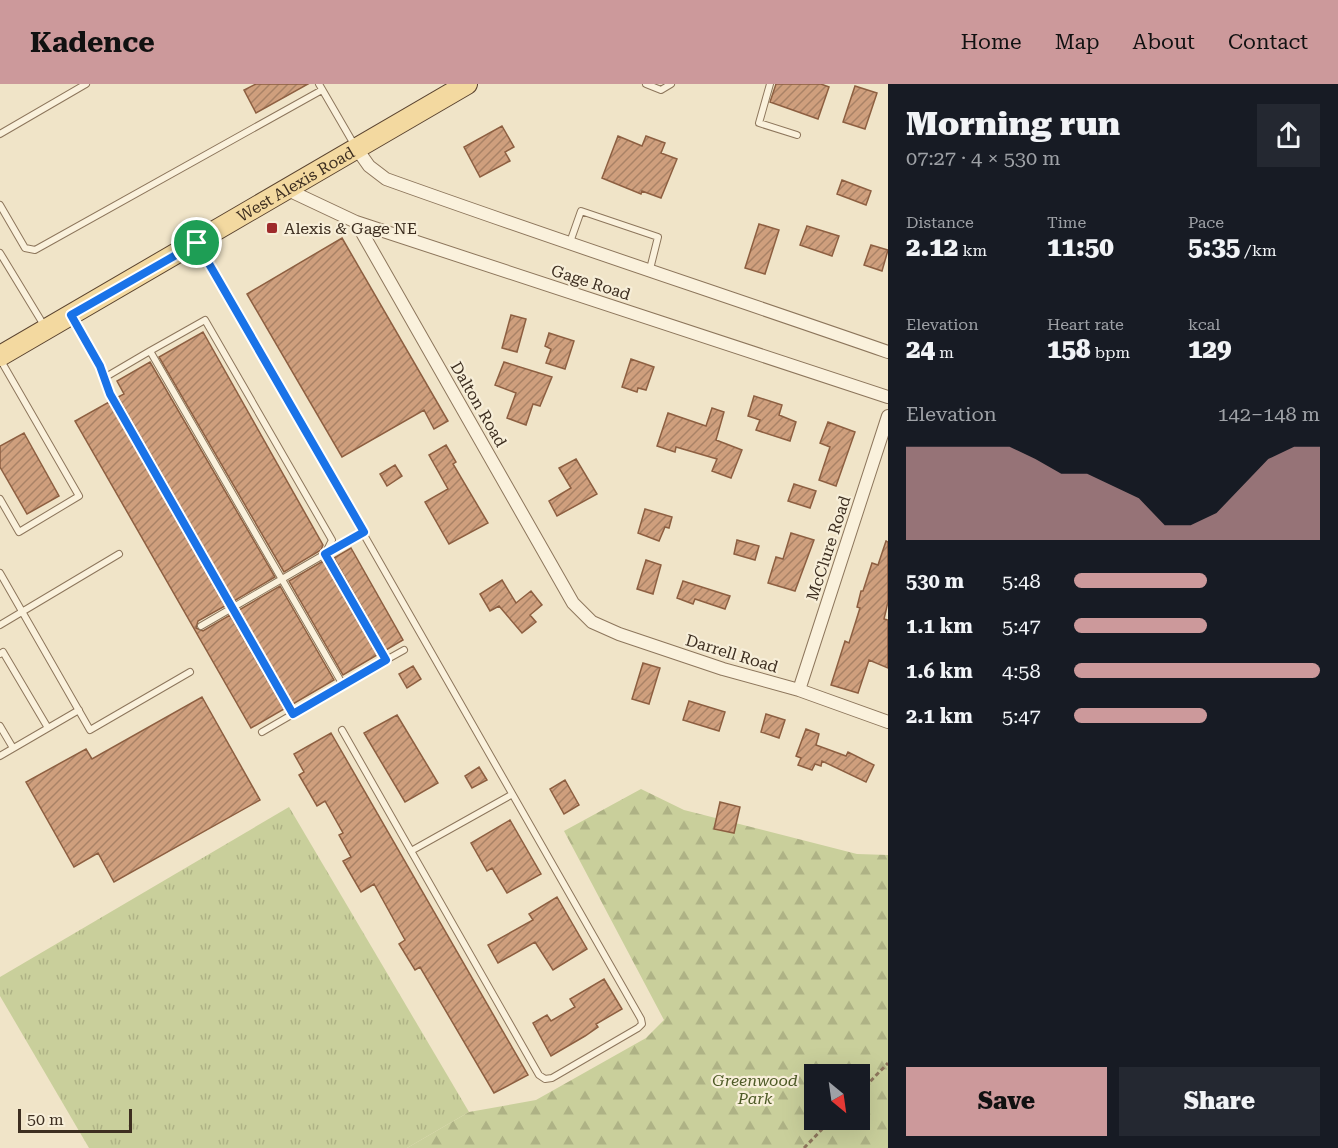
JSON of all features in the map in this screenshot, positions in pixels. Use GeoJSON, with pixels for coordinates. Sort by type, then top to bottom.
{"type":"FeatureCollection","features":[{"type":"Feature","properties":{"kind":"main road","name":"West Alexis Road"},"geometry":{"type":"LineString","coordinates":[[0,357],[467,84]]}},
{"type":"Feature","properties":{"kind":"street","name":"Gage Road"},"geometry":{"type":"LineString","coordinates":[[357,149],[369,166],[386,179],[569,245],[650,269],[888,352]]}},
{"type":"Feature","properties":{"kind":"street","name":"Gage Road"},"geometry":{"type":"LineString","coordinates":[[288,190],[356,222],[888,397]]}},
{"type":"Feature","properties":{"kind":"street","name":"Dalton Road"},"geometry":{"type":"LineString","coordinates":[[356,222],[573,603]]}},
{"type":"Feature","properties":{"kind":"street","name":"McClure Road"},"geometry":{"type":"LineString","coordinates":[[799,690],[888,417]]}},
{"type":"Feature","properties":{"kind":"street","name":"Darrell Road"},"geometry":{"type":"LineString","coordinates":[[573,603],[592,622],[619,634],[723,669],[799,690],[888,722]]}},
{"type":"Feature","properties":{"kind":"lane"},"geometry":{"type":"LineString","coordinates":[[0,134],[86,84]]}},
{"type":"Feature","properties":{"kind":"lane"},"geometry":{"type":"LineString","coordinates":[[646,84],[661,90],[671,84]]}},
{"type":"Feature","properties":{"kind":"lane"},"geometry":{"type":"LineString","coordinates":[[770,84],[759,123],[797,135]]}},
{"type":"Feature","properties":{"kind":"lane"},"geometry":{"type":"LineString","coordinates":[[0,205],[25,248],[35,250],[320,87],[357,149]]}},
{"type":"Feature","properties":{"kind":"lane"},"geometry":{"type":"LineString","coordinates":[[569,245],[581,211],[658,237],[650,269]]}},
{"type":"Feature","properties":{"kind":"lane"},"geometry":{"type":"LineString","coordinates":[[197,243],[364,532],[642,1024],[552,1078],[545,1079],[539,1075],[342,730]]}},
{"type":"Feature","properties":{"kind":"lane"},"geometry":{"type":"LineString","coordinates":[[0,253],[46,330]]}},
{"type":"Feature","properties":{"kind":"lane"},"geometry":{"type":"LineString","coordinates":[[71,315],[110,394],[293,714]]}},
{"type":"Feature","properties":{"kind":"lane"},"geometry":{"type":"LineString","coordinates":[[104,378],[205,320],[332,540],[325,554]]}},
{"type":"Feature","properties":{"kind":"lane"},"geometry":{"type":"LineString","coordinates":[[150,351],[343,685]]}},
{"type":"Feature","properties":{"kind":"lane"},"geometry":{"type":"LineString","coordinates":[[0,357],[79,496],[19,532],[0,499]]}},
{"type":"Feature","properties":{"kind":"lane"},"geometry":{"type":"LineString","coordinates":[[201,626],[364,532]]}},
{"type":"Feature","properties":{"kind":"lane"},"geometry":{"type":"LineString","coordinates":[[0,625],[119,554]]}},
{"type":"Feature","properties":{"kind":"lane"},"geometry":{"type":"LineString","coordinates":[[325,554],[386,660]]}},
{"type":"Feature","properties":{"kind":"lane"},"geometry":{"type":"LineString","coordinates":[[0,573],[90,730],[190,672]]}},
{"type":"Feature","properties":{"kind":"lane"},"geometry":{"type":"LineString","coordinates":[[262,732],[404,650]]}},
{"type":"Feature","properties":{"kind":"lane"},"geometry":{"type":"LineString","coordinates":[[0,654],[3,652],[48,728]]}},
{"type":"Feature","properties":{"kind":"lane"},"geometry":{"type":"LineString","coordinates":[[0,756],[79,710]]}},
{"type":"Feature","properties":{"kind":"lane"},"geometry":{"type":"LineString","coordinates":[[0,726],[13,748]]}},
{"type":"Feature","properties":{"kind":"lane"},"geometry":{"type":"LineString","coordinates":[[411,851],[512,795]]}},
{"type":"Feature","properties":{"kind":"path"},"geometry":{"type":"LineString","coordinates":[[870,1082],[888,1063]]}},
{"type":"Feature","properties":{"kind":"path"},"geometry":{"type":"LineString","coordinates":[[804,1148],[821,1130]]}},
{"type":"Feature","properties":{"kind":"green space","name":"Greenwood Park"},"geometry":{"type":"Polygon","coordinates":[[[641,789],[684,810],[857,854],[888,855],[888,1148],[407,1148],[469,1112],[536,1100],[646,1038],[664,1020],[564,831],[641,789]]]}},
{"type":"Feature","properties":{"kind":"green space"},"geometry":{"type":"Polygon","coordinates":[[[289,807],[469,1112],[407,1148],[89,1148],[0,996],[0,977],[289,807]]]}},
{"type":"Feature","properties":{"kind":"building"},"geometry":{"type":"Polygon","coordinates":[[[256,84],[308,84],[256,113],[244,90],[256,84]]]}},
{"type":"Feature","properties":{"kind":"building"},"geometry":{"type":"Polygon","coordinates":[[[776,84],[821,84],[829,87],[818,119],[770,102],[776,84]]]}},
{"type":"Feature","properties":{"kind":"building"},"geometry":{"type":"Polygon","coordinates":[[[855,86],[877,93],[865,129],[843,122],[855,86]]]}},
{"type":"Feature","properties":{"kind":"building"},"geometry":{"type":"Polygon","coordinates":[[[502,126],[514,147],[505,152],[510,161],[480,177],[464,147],[502,126]]]}},
{"type":"Feature","properties":{"kind":"building"},"geometry":{"type":"Polygon","coordinates":[[[618,136],[642,146],[646,136],[665,143],[661,153],[677,159],[661,198],[642,191],[641,194],[602,178],[618,136]]]}},
{"type":"Feature","properties":{"kind":"building"},"geometry":{"type":"Polygon","coordinates":[[[842,180],[871,191],[866,205],[837,194],[842,180]]]}},
{"type":"Feature","properties":{"kind":"building"},"geometry":{"type":"Polygon","coordinates":[[[759,224],[779,230],[765,274],[745,268],[759,224]]]}},
{"type":"Feature","properties":{"kind":"building"},"geometry":{"type":"Polygon","coordinates":[[[807,226],[839,236],[832,256],[800,245],[807,226]]]}},
{"type":"Feature","properties":{"kind":"building"},"geometry":{"type":"Polygon","coordinates":[[[342,238],[448,421],[434,429],[424,410],[342,457],[247,294],[342,238]]]}},
{"type":"Feature","properties":{"kind":"building"},"geometry":{"type":"Polygon","coordinates":[[[871,245],[888,250],[882,271],[864,265],[871,245]]]}},
{"type":"Feature","properties":{"kind":"building"},"geometry":{"type":"Polygon","coordinates":[[[511,315],[526,319],[517,352],[502,348],[511,315]]]}},
{"type":"Feature","properties":{"kind":"building"},"geometry":{"type":"Polygon","coordinates":[[[203,332],[323,545],[321,550],[284,572],[159,357],[203,332]]]}},
{"type":"Feature","properties":{"kind":"building"},"geometry":{"type":"Polygon","coordinates":[[[549,333],[574,341],[565,369],[546,363],[551,349],[545,346],[549,333]]]}},
{"type":"Feature","properties":{"kind":"building"},"geometry":{"type":"Polygon","coordinates":[[[631,359],[654,367],[646,390],[638,388],[637,392],[622,387],[631,359]]]}},
{"type":"Feature","properties":{"kind":"building"},"geometry":{"type":"Polygon","coordinates":[[[150,362],[275,577],[234,601],[118,397],[124,394],[117,381],[150,362]]]}},
{"type":"Feature","properties":{"kind":"building"},"geometry":{"type":"Polygon","coordinates":[[[504,362],[552,377],[540,406],[533,404],[526,425],[507,418],[516,393],[495,385],[504,362]]]}},
{"type":"Feature","properties":{"kind":"building"},"geometry":{"type":"Polygon","coordinates":[[[754,396],[782,405],[779,415],[796,422],[790,441],[756,430],[760,420],[748,416],[754,396]]]}},
{"type":"Feature","properties":{"kind":"building"},"geometry":{"type":"Polygon","coordinates":[[[109,402],[225,606],[198,621],[196,628],[203,631],[230,615],[284,709],[251,728],[75,421],[109,402]]]}},
{"type":"Feature","properties":{"kind":"building"},"geometry":{"type":"Polygon","coordinates":[[[712,408],[724,412],[716,440],[742,450],[731,478],[712,471],[717,459],[676,447],[675,452],[657,446],[668,413],[706,426],[712,408]]]}},
{"type":"Feature","properties":{"kind":"building"},"geometry":{"type":"Polygon","coordinates":[[[828,422],[855,432],[836,486],[819,480],[830,447],[820,443],[828,422]]]}},
{"type":"Feature","properties":{"kind":"building"},"geometry":{"type":"Polygon","coordinates":[[[24,433],[59,496],[27,514],[0,467],[0,446],[24,433]]]}},
{"type":"Feature","properties":{"kind":"building"},"geometry":{"type":"Polygon","coordinates":[[[446,445],[456,462],[453,464],[488,523],[449,544],[425,502],[448,489],[429,455],[446,445]]]}},
{"type":"Feature","properties":{"kind":"building"},"geometry":{"type":"Polygon","coordinates":[[[576,459],[597,494],[557,516],[549,501],[571,488],[559,468],[576,459]]]}},
{"type":"Feature","properties":{"kind":"building"},"geometry":{"type":"Polygon","coordinates":[[[395,465],[402,476],[387,486],[380,474],[395,465]]]}},
{"type":"Feature","properties":{"kind":"building"},"geometry":{"type":"Polygon","coordinates":[[[794,484],[816,491],[810,508],[788,501],[794,484]]]}},
{"type":"Feature","properties":{"kind":"building"},"geometry":{"type":"Polygon","coordinates":[[[645,509],[672,517],[669,528],[665,527],[659,541],[638,533],[645,509]]]}},
{"type":"Feature","properties":{"kind":"building"},"geometry":{"type":"Polygon","coordinates":[[[791,533],[814,540],[795,591],[768,583],[776,557],[783,559],[791,533]]]}},
{"type":"Feature","properties":{"kind":"building"},"geometry":{"type":"Polygon","coordinates":[[[737,540],[759,546],[755,560],[734,554],[737,540]]]}},
{"type":"Feature","properties":{"kind":"building"},"geometry":{"type":"Polygon","coordinates":[[[886,541],[888,542],[888,602],[884,619],[888,620],[888,668],[869,660],[858,693],[831,685],[845,641],[849,643],[860,608],[857,607],[861,591],[863,591],[872,563],[878,565],[886,541]]]}},
{"type":"Feature","properties":{"kind":"building"},"geometry":{"type":"Polygon","coordinates":[[[351,548],[403,640],[386,650],[334,558],[351,548]]]}},
{"type":"Feature","properties":{"kind":"building"},"geometry":{"type":"Polygon","coordinates":[[[646,560],[661,565],[653,594],[637,589],[646,560]]]}},
{"type":"Feature","properties":{"kind":"building"},"geometry":{"type":"Polygon","coordinates":[[[323,561],[377,655],[343,675],[289,581],[323,561]]]}},
{"type":"Feature","properties":{"kind":"building"},"geometry":{"type":"Polygon","coordinates":[[[502,580],[516,603],[531,591],[542,605],[530,615],[536,622],[522,633],[499,606],[490,611],[480,594],[502,580]]]}},
{"type":"Feature","properties":{"kind":"building"},"geometry":{"type":"Polygon","coordinates":[[[683,581],[730,596],[725,609],[695,599],[693,604],[677,598],[683,581]]]}},
{"type":"Feature","properties":{"kind":"building"},"geometry":{"type":"Polygon","coordinates":[[[280,586],[334,680],[293,704],[239,610],[280,586]]]}},
{"type":"Feature","properties":{"kind":"building"},"geometry":{"type":"Polygon","coordinates":[[[643,663],[660,668],[649,704],[632,699],[643,663]]]}},
{"type":"Feature","properties":{"kind":"building"},"geometry":{"type":"Polygon","coordinates":[[[413,666],[421,679],[407,688],[399,674],[413,666]]]}},
{"type":"Feature","properties":{"kind":"building"},"geometry":{"type":"Polygon","coordinates":[[[202,697],[260,800],[114,882],[98,853],[74,867],[26,782],[86,749],[92,759],[202,697]]]}},
{"type":"Feature","properties":{"kind":"building"},"geometry":{"type":"Polygon","coordinates":[[[689,701],[725,712],[719,731],[683,720],[689,701]]]}},
{"type":"Feature","properties":{"kind":"building"},"geometry":{"type":"Polygon","coordinates":[[[766,714],[785,720],[779,738],[761,732],[766,714]]]}},
{"type":"Feature","properties":{"kind":"building"},"geometry":{"type":"Polygon","coordinates":[[[397,715],[438,783],[405,802],[364,733],[397,715]]]}},
{"type":"Feature","properties":{"kind":"building"},"geometry":{"type":"Polygon","coordinates":[[[806,729],[819,734],[816,745],[846,756],[848,752],[874,765],[866,782],[822,761],[821,766],[815,764],[812,770],[798,765],[801,758],[796,756],[806,729]]]}},
{"type":"Feature","properties":{"kind":"building"},"geometry":{"type":"Polygon","coordinates":[[[331,733],[528,1075],[494,1093],[420,967],[415,970],[399,944],[405,940],[374,884],[361,892],[343,861],[351,857],[339,835],[343,833],[325,801],[317,806],[299,775],[304,772],[294,754],[331,733]]]}},
{"type":"Feature","properties":{"kind":"building"},"geometry":{"type":"Polygon","coordinates":[[[479,767],[487,780],[472,788],[465,776],[479,767]]]}},
{"type":"Feature","properties":{"kind":"building"},"geometry":{"type":"Polygon","coordinates":[[[565,780],[579,805],[564,814],[550,789],[565,780]]]}},
{"type":"Feature","properties":{"kind":"building"},"geometry":{"type":"Polygon","coordinates":[[[720,802],[740,807],[734,833],[714,829],[720,802]]]}},
{"type":"Feature","properties":{"kind":"building"},"geometry":{"type":"Polygon","coordinates":[[[510,820],[541,874],[507,893],[492,868],[487,871],[471,843],[510,820]]]}},
{"type":"Feature","properties":{"kind":"building"},"geometry":{"type":"Polygon","coordinates":[[[557,897],[587,949],[553,970],[535,942],[498,963],[488,945],[533,920],[529,914],[557,897]]]}},
{"type":"Feature","properties":{"kind":"building"},"geometry":{"type":"Polygon","coordinates":[[[604,979],[622,1009],[596,1024],[598,1027],[585,1036],[551,1056],[533,1023],[547,1015],[551,1021],[575,1007],[570,999],[604,979]]]}},
{"type":"Feature","properties":{"kind":"place","name":"Alexis & Gage NE"},"geometry":{"type":"Point","coordinates":[272,228]}},
{"type":"Feature","properties":{"kind":"route"},"geometry":{"type":"LineString","coordinates":[[197,243],[364,532],[325,554],[386,660],[293,714],[110,394],[100,366],[71,315],[197,243]]}}]}
